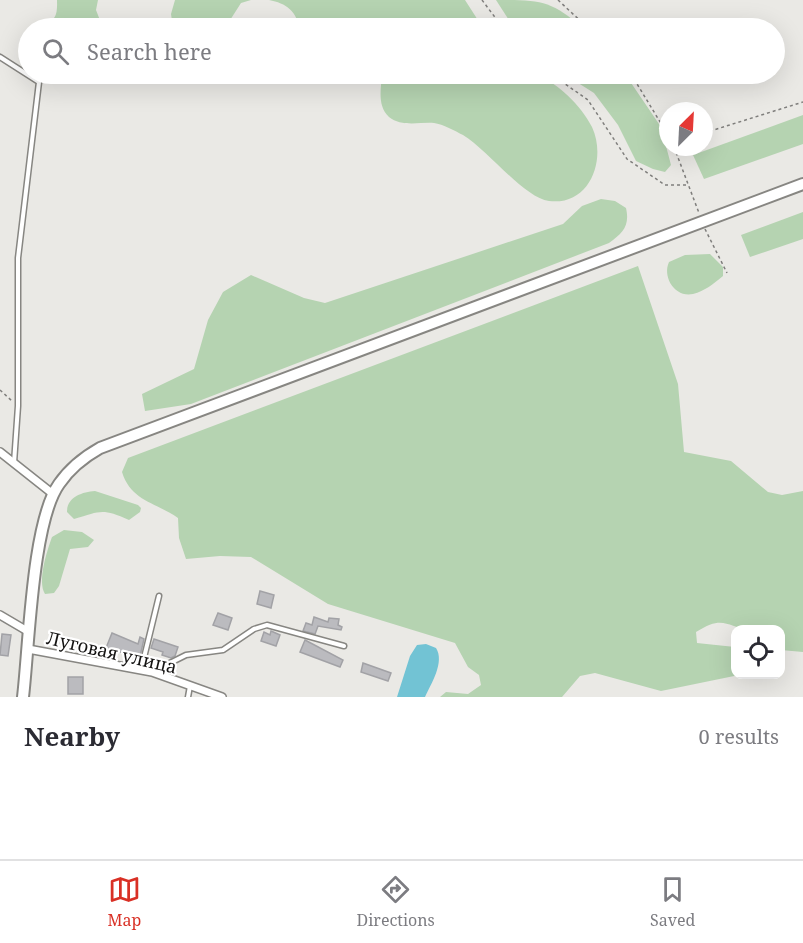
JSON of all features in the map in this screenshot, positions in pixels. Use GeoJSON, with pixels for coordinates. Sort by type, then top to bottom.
{"type":"FeatureCollection","features":[{"type":"Feature","properties":{"kind":"street"},"geometry":{"type":"LineString","coordinates":[[22,697],[38,555],[53,494],[71,468],[100,448],[803,184]]}},
{"type":"Feature","properties":{"kind":"street"},"geometry":{"type":"LineString","coordinates":[[0,452],[53,494]]}},
{"type":"Feature","properties":{"kind":"street","name":"Луговая улица"},"geometry":{"type":"LineString","coordinates":[[0,615],[29,632]]}},
{"type":"Feature","properties":{"kind":"street","name":"Луговая улица"},"geometry":{"type":"LineString","coordinates":[[28,649],[152,672],[222,697]]}},
{"type":"Feature","properties":{"kind":"lane"},"geometry":{"type":"LineString","coordinates":[[0,57],[18,69]]}},
{"type":"Feature","properties":{"kind":"lane"},"geometry":{"type":"LineString","coordinates":[[14,463],[18,406],[18,258],[39,84]]}},
{"type":"Feature","properties":{"kind":"lane"},"geometry":{"type":"LineString","coordinates":[[141,670],[159,596]]}},
{"type":"Feature","properties":{"kind":"lane"},"geometry":{"type":"LineString","coordinates":[[152,672],[186,655],[223,650],[254,629],[267,625],[344,646]]}},
{"type":"Feature","properties":{"kind":"lane"},"geometry":{"type":"LineString","coordinates":[[188,697],[190,686]]}},
{"type":"Feature","properties":{"kind":"path"},"geometry":{"type":"LineString","coordinates":[[482,0],[496,18]]}},
{"type":"Feature","properties":{"kind":"path"},"geometry":{"type":"LineString","coordinates":[[558,0],[577,18]]}},
{"type":"Feature","properties":{"kind":"path"},"geometry":{"type":"LineString","coordinates":[[565,84],[588,100],[627,159],[665,185],[688,185]]}},
{"type":"Feature","properties":{"kind":"path"},"geometry":{"type":"LineString","coordinates":[[637,84],[659,120]]}},
{"type":"Feature","properties":{"kind":"path"},"geometry":{"type":"LineString","coordinates":[[713,131],[803,102]]}},
{"type":"Feature","properties":{"kind":"path"},"geometry":{"type":"LineString","coordinates":[[677,156],[698,205],[701,221],[727,273]]}},
{"type":"Feature","properties":{"kind":"path"},"geometry":{"type":"LineString","coordinates":[[0,390],[18,406]]}},
{"type":"Feature","properties":{"kind":"green space"},"geometry":{"type":"Polygon","coordinates":[[[57,0],[98,0],[96,10],[99,18],[54,18],[57,0]]]}},
{"type":"Feature","properties":{"kind":"green space"},"geometry":{"type":"Polygon","coordinates":[[[175,0],[251,0],[241,3],[231,18],[172,18],[175,0]]]}},
{"type":"Feature","properties":{"kind":"green space"},"geometry":{"type":"Polygon","coordinates":[[[269,0],[465,0],[477,18],[296,18],[290,9],[281,3],[269,0]]]}},
{"type":"Feature","properties":{"kind":"green space"},"geometry":{"type":"Polygon","coordinates":[[[496,0],[535,1],[553,7],[570,18],[508,18],[496,0]]]}},
{"type":"Feature","properties":{"kind":"green space"},"geometry":{"type":"Polygon","coordinates":[[[381,84],[553,84],[568,96],[592,127],[597,153],[592,178],[575,196],[563,201],[539,198],[517,183],[463,135],[438,124],[405,123],[389,117],[381,103],[381,84]]]}},
{"type":"Feature","properties":{"kind":"green space"},"geometry":{"type":"Polygon","coordinates":[[[580,84],[632,84],[659,124],[659,156],[669,156],[671,165],[665,172],[636,161],[618,125],[594,93],[580,84]]]}},
{"type":"Feature","properties":{"kind":"green space"},"geometry":{"type":"Polygon","coordinates":[[[803,115],[803,144],[704,179],[693,156],[713,156],[713,148],[803,115]]]}},
{"type":"Feature","properties":{"kind":"green space"},"geometry":{"type":"Polygon","coordinates":[[[601,199],[615,201],[626,208],[626,224],[618,236],[609,243],[191,404],[145,411],[142,394],[194,369],[208,320],[223,292],[251,275],[304,298],[325,303],[563,224],[582,206],[601,199]]]}},
{"type":"Feature","properties":{"kind":"green space"},"geometry":{"type":"Polygon","coordinates":[[[803,212],[803,239],[750,257],[741,235],[803,212]]]}},
{"type":"Feature","properties":{"kind":"green space"},"geometry":{"type":"Polygon","coordinates":[[[710,254],[723,267],[723,276],[705,289],[693,294],[676,290],[667,274],[669,262],[685,255],[710,254]]]}},
{"type":"Feature","properties":{"kind":"green space"},"geometry":{"type":"Polygon","coordinates":[[[638,266],[678,384],[684,452],[731,461],[768,492],[782,495],[803,491],[803,652],[785,650],[785,625],[719,623],[696,632],[697,643],[731,647],[731,677],[661,691],[595,673],[580,676],[562,697],[440,697],[446,692],[468,694],[481,685],[479,675],[468,667],[455,643],[328,604],[251,557],[220,556],[186,559],[179,538],[178,518],[145,500],[126,482],[122,472],[128,458],[638,266]]]}},
{"type":"Feature","properties":{"kind":"green space"},"geometry":{"type":"Polygon","coordinates":[[[95,491],[138,505],[141,508],[140,512],[129,520],[107,512],[74,519],[67,512],[72,499],[80,494],[95,491]]]}},
{"type":"Feature","properties":{"kind":"green space"},"geometry":{"type":"Polygon","coordinates":[[[64,530],[82,532],[94,540],[88,547],[70,549],[59,586],[54,593],[45,594],[42,574],[48,550],[52,537],[64,530]]]}},
{"type":"Feature","properties":{"kind":"water"},"geometry":{"type":"Polygon","coordinates":[[[426,644],[436,648],[439,660],[425,697],[397,697],[410,656],[417,645],[426,644]]]}},
{"type":"Feature","properties":{"kind":"building"},"geometry":{"type":"Polygon","coordinates":[[[260,591],[274,595],[271,608],[257,604],[260,591]]]}},
{"type":"Feature","properties":{"kind":"building"},"geometry":{"type":"Polygon","coordinates":[[[218,613],[232,618],[228,630],[213,625],[218,613]]]}},
{"type":"Feature","properties":{"kind":"building"},"geometry":{"type":"Polygon","coordinates":[[[314,617],[328,622],[329,618],[339,619],[338,625],[342,627],[341,630],[318,626],[315,634],[303,631],[306,623],[312,625],[314,617]]]}},
{"type":"Feature","properties":{"kind":"building"},"geometry":{"type":"Polygon","coordinates":[[[271,631],[280,635],[276,646],[261,641],[264,632],[270,635],[271,631]]]}},
{"type":"Feature","properties":{"kind":"building"},"geometry":{"type":"Polygon","coordinates":[[[112,633],[138,644],[140,637],[144,639],[139,661],[134,659],[135,656],[106,648],[112,633]]]}},
{"type":"Feature","properties":{"kind":"building"},"geometry":{"type":"Polygon","coordinates":[[[2,634],[11,635],[8,656],[0,655],[2,634]]]}},
{"type":"Feature","properties":{"kind":"building"},"geometry":{"type":"Polygon","coordinates":[[[154,639],[178,647],[175,656],[171,658],[162,655],[163,652],[151,648],[154,639]]]}},
{"type":"Feature","properties":{"kind":"building"},"geometry":{"type":"Polygon","coordinates":[[[305,640],[343,660],[340,667],[300,652],[305,640]]]}},
{"type":"Feature","properties":{"kind":"building"},"geometry":{"type":"Polygon","coordinates":[[[363,663],[391,673],[388,681],[361,672],[363,663]]]}},
{"type":"Feature","properties":{"kind":"building"},"geometry":{"type":"Polygon","coordinates":[[[68,677],[83,677],[83,694],[68,694],[68,677]]]}}]}
